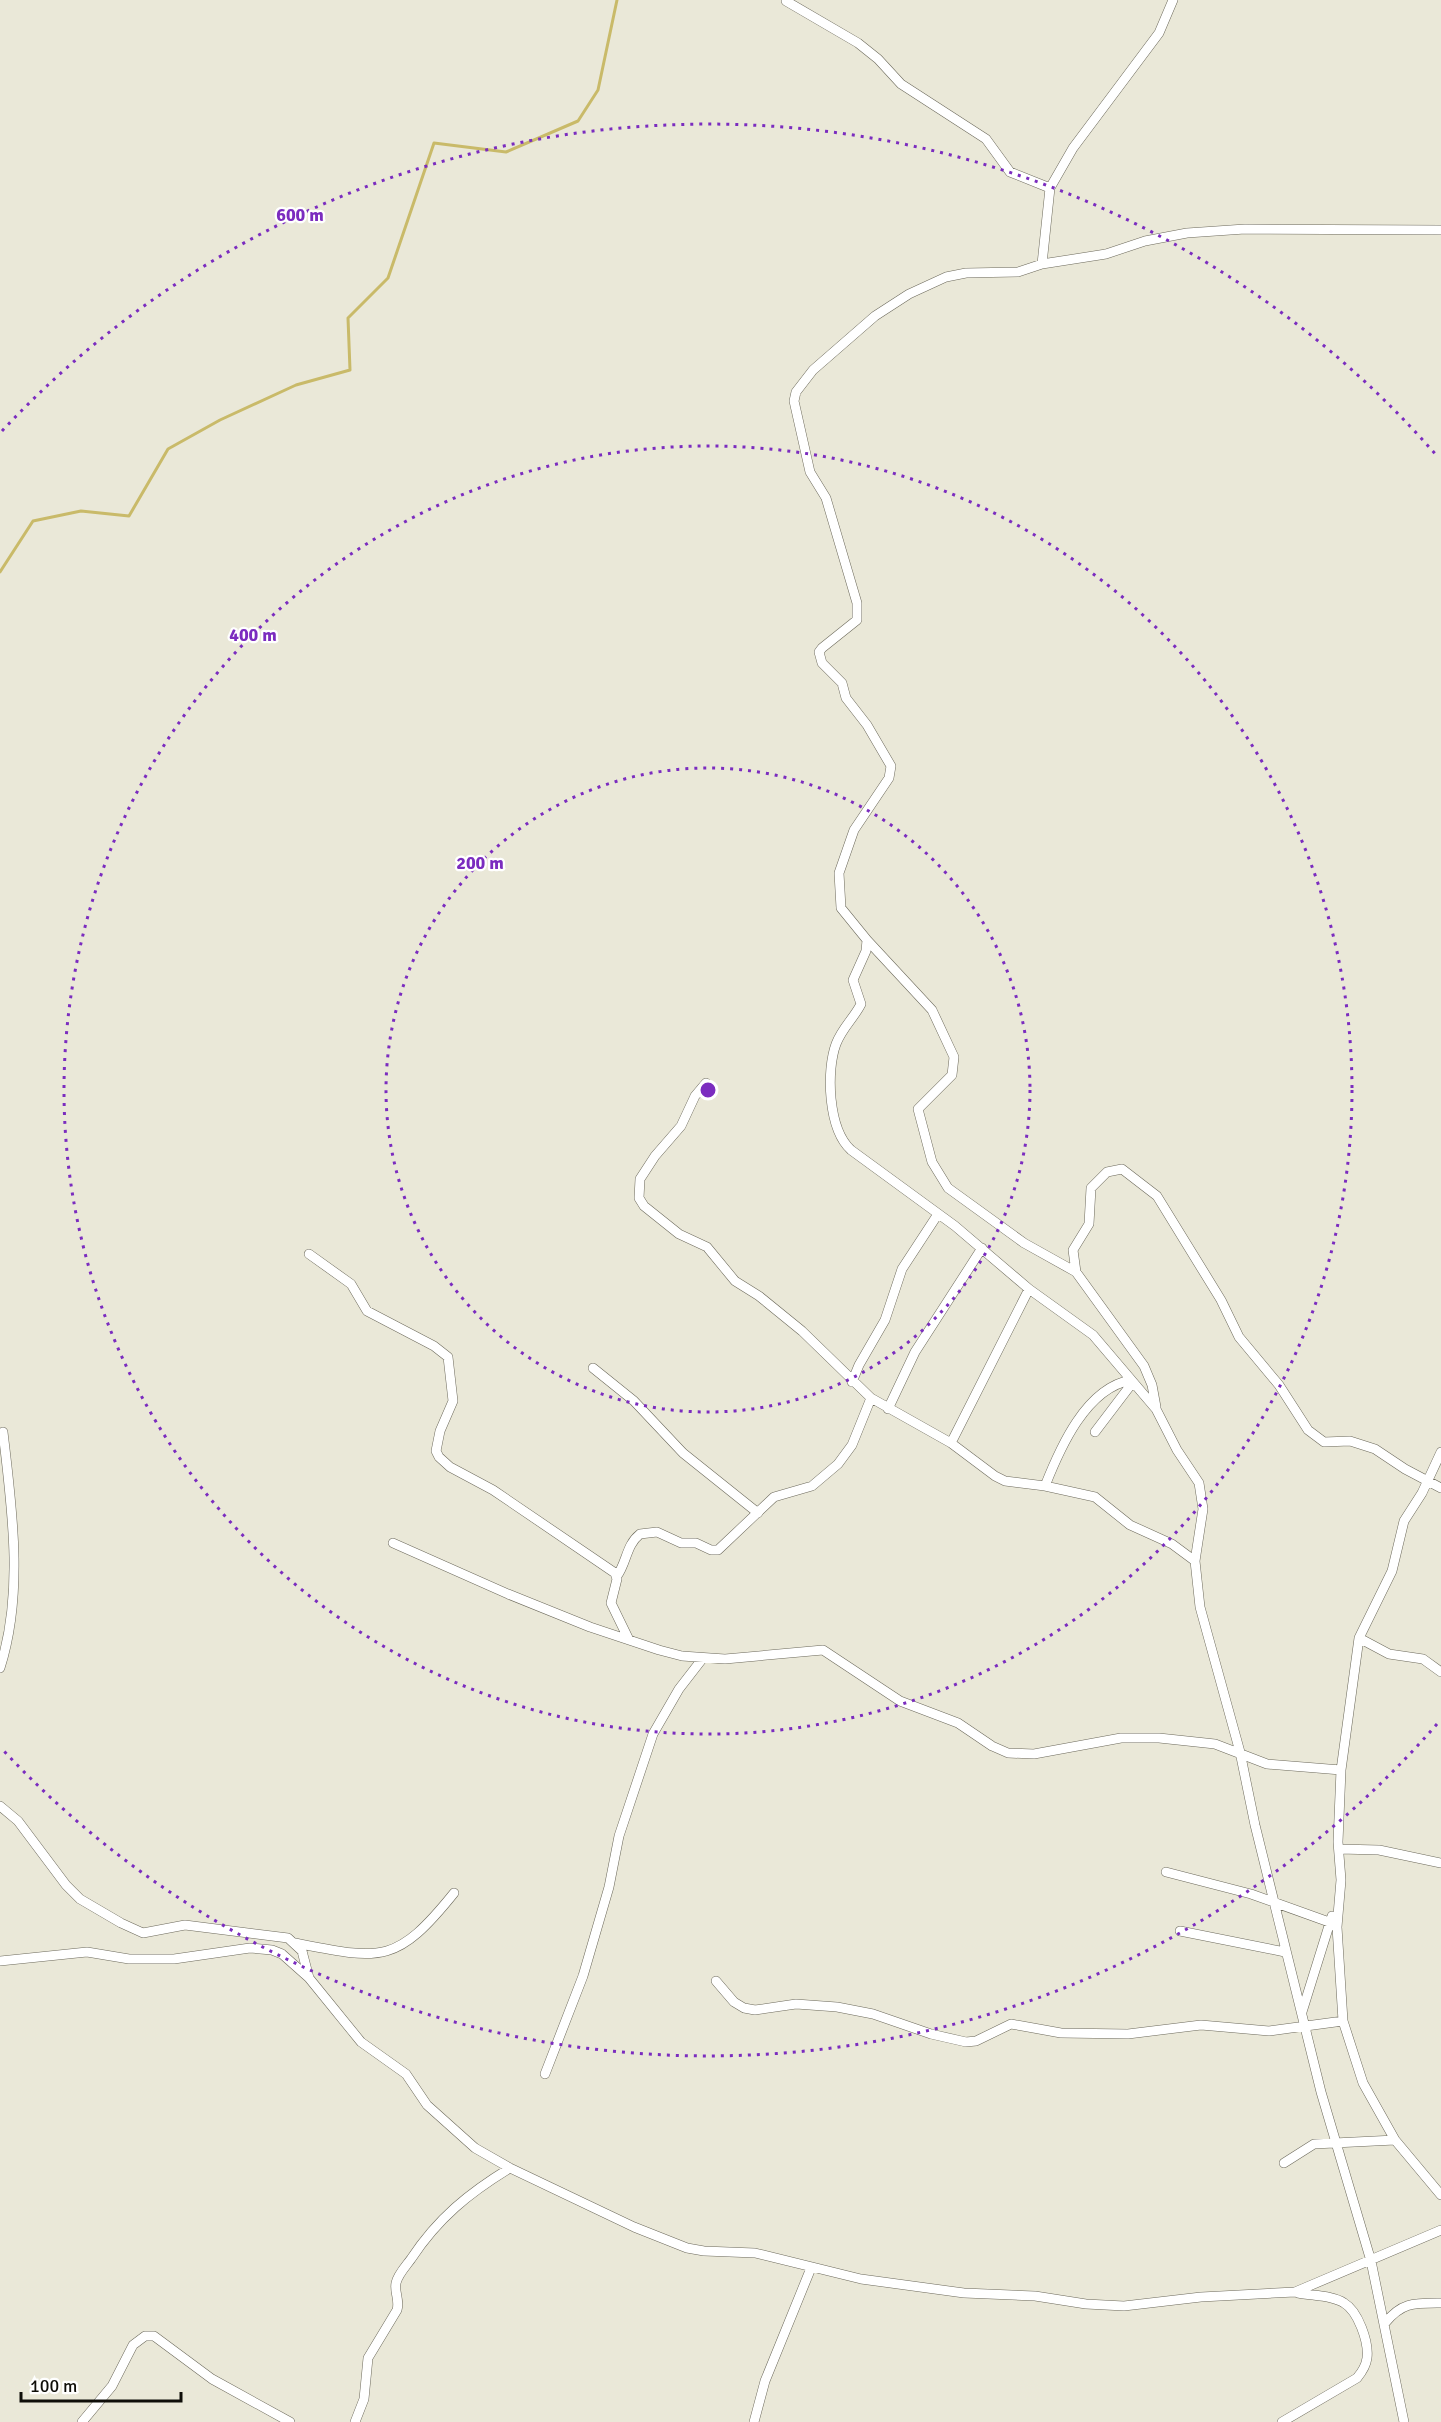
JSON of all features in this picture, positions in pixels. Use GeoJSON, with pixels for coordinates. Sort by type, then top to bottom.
{"type":"FeatureCollection","features":[{"type":"Feature","properties":{"kind":"street"},"geometry":{"type":"LineString","coordinates":[[1042,264],[1050,188],[1073,148],[1159,33],[1173,0]]}},
{"type":"Feature","properties":{"kind":"street"},"geometry":{"type":"LineString","coordinates":[[786,2],[826,22],[878,59],[901,84],[986,139],[1010,172],[1050,188]]}},
{"type":"Feature","properties":{"kind":"street"},"geometry":{"type":"LineString","coordinates":[[1156,1409],[1152,1385],[1144,1366],[1076,1272],[1024,1243],[948,1188],[939,1177],[927,1148],[918,1109],[952,1076],[954,1057],[932,1010],[867,940],[841,908],[839,873],[854,830],[889,778],[891,766],[867,725],[846,698],[842,683],[820,658],[819,652],[822,648],[853,625],[858,612],[855,592],[830,511],[810,472],[795,411],[796,392],[829,356],[875,316],[909,294],[946,277],[966,273],[1018,272],[1042,264],[1106,254],[1145,240],[1186,232],[1245,229],[1441,230]]}},
{"type":"Feature","properties":{"kind":"street"},"geometry":{"type":"LineString","coordinates":[[867,940],[866,951],[853,980],[861,1004],[843,1028],[831,1061],[829,1080],[836,1119],[846,1145],[982,1248],[1029,1289],[1093,1335],[1156,1409],[1202,1491],[1203,1509],[1195,1561],[1200,1607],[1240,1752],[1273,1901],[1335,2142],[1371,2261],[1404,2422]]}},
{"type":"Feature","properties":{"kind":"street"},"geometry":{"type":"LineString","coordinates":[[706,1083],[695,1096],[681,1126],[640,1179],[639,1198],[644,1206],[668,1226],[707,1247],[735,1281],[759,1296],[802,1332],[852,1382],[888,1409],[951,1443],[1005,1481],[1045,1486],[1095,1497],[1131,1525],[1172,1544],[1195,1561]]}},
{"type":"Feature","properties":{"kind":"street"},"geometry":{"type":"LineString","coordinates":[[1076,1272],[1073,1250],[1089,1224],[1091,1188],[1107,1172],[1122,1169],[1157,1196],[1221,1300],[1239,1337],[1279,1385],[1308,1430],[1324,1442],[1350,1441],[1375,1449],[1441,1488]]}},
{"type":"Feature","properties":{"kind":"street"},"geometry":{"type":"LineString","coordinates":[[852,1382],[864,1355],[885,1320],[902,1269],[938,1214]]}},
{"type":"Feature","properties":{"kind":"street"},"geometry":{"type":"LineString","coordinates":[[888,1409],[915,1352],[982,1248]]}},
{"type":"Feature","properties":{"kind":"street"},"geometry":{"type":"LineString","coordinates":[[309,1254],[351,1284],[362,1307],[367,1311],[434,1346],[448,1357],[453,1401],[440,1431],[436,1451],[444,1462],[493,1490],[535,1521],[605,1564],[617,1576]]}},
{"type":"Feature","properties":{"kind":"street"},"geometry":{"type":"LineString","coordinates":[[951,1443],[1029,1289]]}},
{"type":"Feature","properties":{"kind":"street"},"geometry":{"type":"LineString","coordinates":[[592,1368],[634,1401],[687,1457],[758,1513]]}},
{"type":"Feature","properties":{"kind":"street"},"geometry":{"type":"LineString","coordinates":[[1095,1432],[1132,1381]]}},
{"type":"Feature","properties":{"kind":"street"},"geometry":{"type":"LineString","coordinates":[[1045,1486],[1059,1449],[1080,1418],[1113,1386],[1132,1381]]}},
{"type":"Feature","properties":{"kind":"street"},"geometry":{"type":"LineString","coordinates":[[629,1640],[611,1603],[617,1576],[625,1563],[633,1539],[644,1532],[657,1532],[681,1543],[696,1543],[718,1550],[774,1497],[812,1486],[838,1464],[852,1445],[871,1398]]}},
{"type":"Feature","properties":{"kind":"street"},"geometry":{"type":"LineString","coordinates":[[0,1668],[10,1624],[14,1524],[3,1432]]}},
{"type":"Feature","properties":{"kind":"street"},"geometry":{"type":"LineString","coordinates":[[1441,1452],[1428,1482],[1404,1521],[1392,1571],[1359,1638],[1341,1770],[1338,1927],[1343,2022],[1363,2083],[1395,2140],[1441,2195]]}},
{"type":"Feature","properties":{"kind":"street"},"geometry":{"type":"LineString","coordinates":[[393,1543],[508,1594],[659,1650],[703,1658],[823,1650],[900,1701],[958,1723],[992,1746],[1008,1753],[1034,1754],[1086,1743],[1130,1738],[1188,1740],[1215,1744],[1267,1764],[1341,1770]]}},
{"type":"Feature","properties":{"kind":"street"},"geometry":{"type":"LineString","coordinates":[[1359,1638],[1389,1654],[1423,1659],[1441,1672]]}},
{"type":"Feature","properties":{"kind":"street"},"geometry":{"type":"LineString","coordinates":[[545,2074],[583,1976],[609,1887],[619,1836],[653,1734],[679,1689],[703,1658]]}},
{"type":"Feature","properties":{"kind":"street"},"geometry":{"type":"LineString","coordinates":[[0,1806],[18,1821],[66,1886],[80,1899],[135,1931],[150,1934],[171,1927],[201,1926],[278,1936],[295,1943],[360,1955],[380,1954],[408,1940],[438,1913],[454,1893]]}},
{"type":"Feature","properties":{"kind":"street"},"geometry":{"type":"LineString","coordinates":[[1339,1849],[1378,1850],[1441,1863]]}},
{"type":"Feature","properties":{"kind":"street"},"geometry":{"type":"LineString","coordinates":[[1166,1872],[1273,1901],[1329,1922]]}},
{"type":"Feature","properties":{"kind":"street"},"geometry":{"type":"LineString","coordinates":[[1302,2013],[1329,1922],[1340,1895]]}},
{"type":"Feature","properties":{"kind":"street"},"geometry":{"type":"LineString","coordinates":[[1180,1931],[1286,1952]]}},
{"type":"Feature","properties":{"kind":"street"},"geometry":{"type":"LineString","coordinates":[[295,1943],[302,1951],[309,1978]]}},
{"type":"Feature","properties":{"kind":"street"},"geometry":{"type":"LineString","coordinates":[[0,1961],[87,1952],[129,1959],[174,1959],[261,1948],[282,1954],[309,1978],[361,2042],[406,2074],[433,2111],[475,2148],[510,2168],[634,2227],[687,2248],[755,2253],[861,2279],[986,2295],[1035,2296],[1106,2306],[1296,2292],[1332,2298],[1348,2306],[1363,2333],[1368,2355],[1364,2370],[1357,2378],[1282,2422]]}},
{"type":"Feature","properties":{"kind":"street"},"geometry":{"type":"LineString","coordinates":[[716,1981],[734,2002],[744,2008],[755,2010],[796,2004],[846,2009],[966,2042],[986,2037],[996,2029],[1011,2024],[1061,2033],[1128,2034],[1201,2025],[1253,2031],[1343,2022]]}},
{"type":"Feature","properties":{"kind":"street"},"geometry":{"type":"LineString","coordinates":[[1284,2163],[1305,2148],[1335,2142],[1395,2140]]}},
{"type":"Feature","properties":{"kind":"street"},"geometry":{"type":"LineString","coordinates":[[355,2422],[364,2399],[368,2358],[398,2310],[396,2282],[399,2275],[422,2242],[447,2213],[476,2188],[510,2168]]}},
{"type":"Feature","properties":{"kind":"street"},"geometry":{"type":"LineString","coordinates":[[1296,2292],[1441,2230]]}},
{"type":"Feature","properties":{"kind":"street"},"geometry":{"type":"LineString","coordinates":[[754,2422],[765,2381],[811,2268]]}},
{"type":"Feature","properties":{"kind":"street"},"geometry":{"type":"LineString","coordinates":[[1385,2323],[1396,2310],[1406,2305],[1441,2303]]}},
{"type":"Feature","properties":{"kind":"street"},"geometry":{"type":"LineString","coordinates":[[82,2422],[112,2386],[134,2345],[145,2336],[159,2339],[212,2379],[290,2422]]}},
{"type":"Feature","properties":{"kind":"waterway"},"geometry":{"type":"LineString","coordinates":[[0,572],[33,521],[81,511],[129,516],[168,449],[220,420],[296,385],[350,370],[348,318],[388,278],[434,143],[506,152],[578,121],[598,90],[617,0]]}}]}
